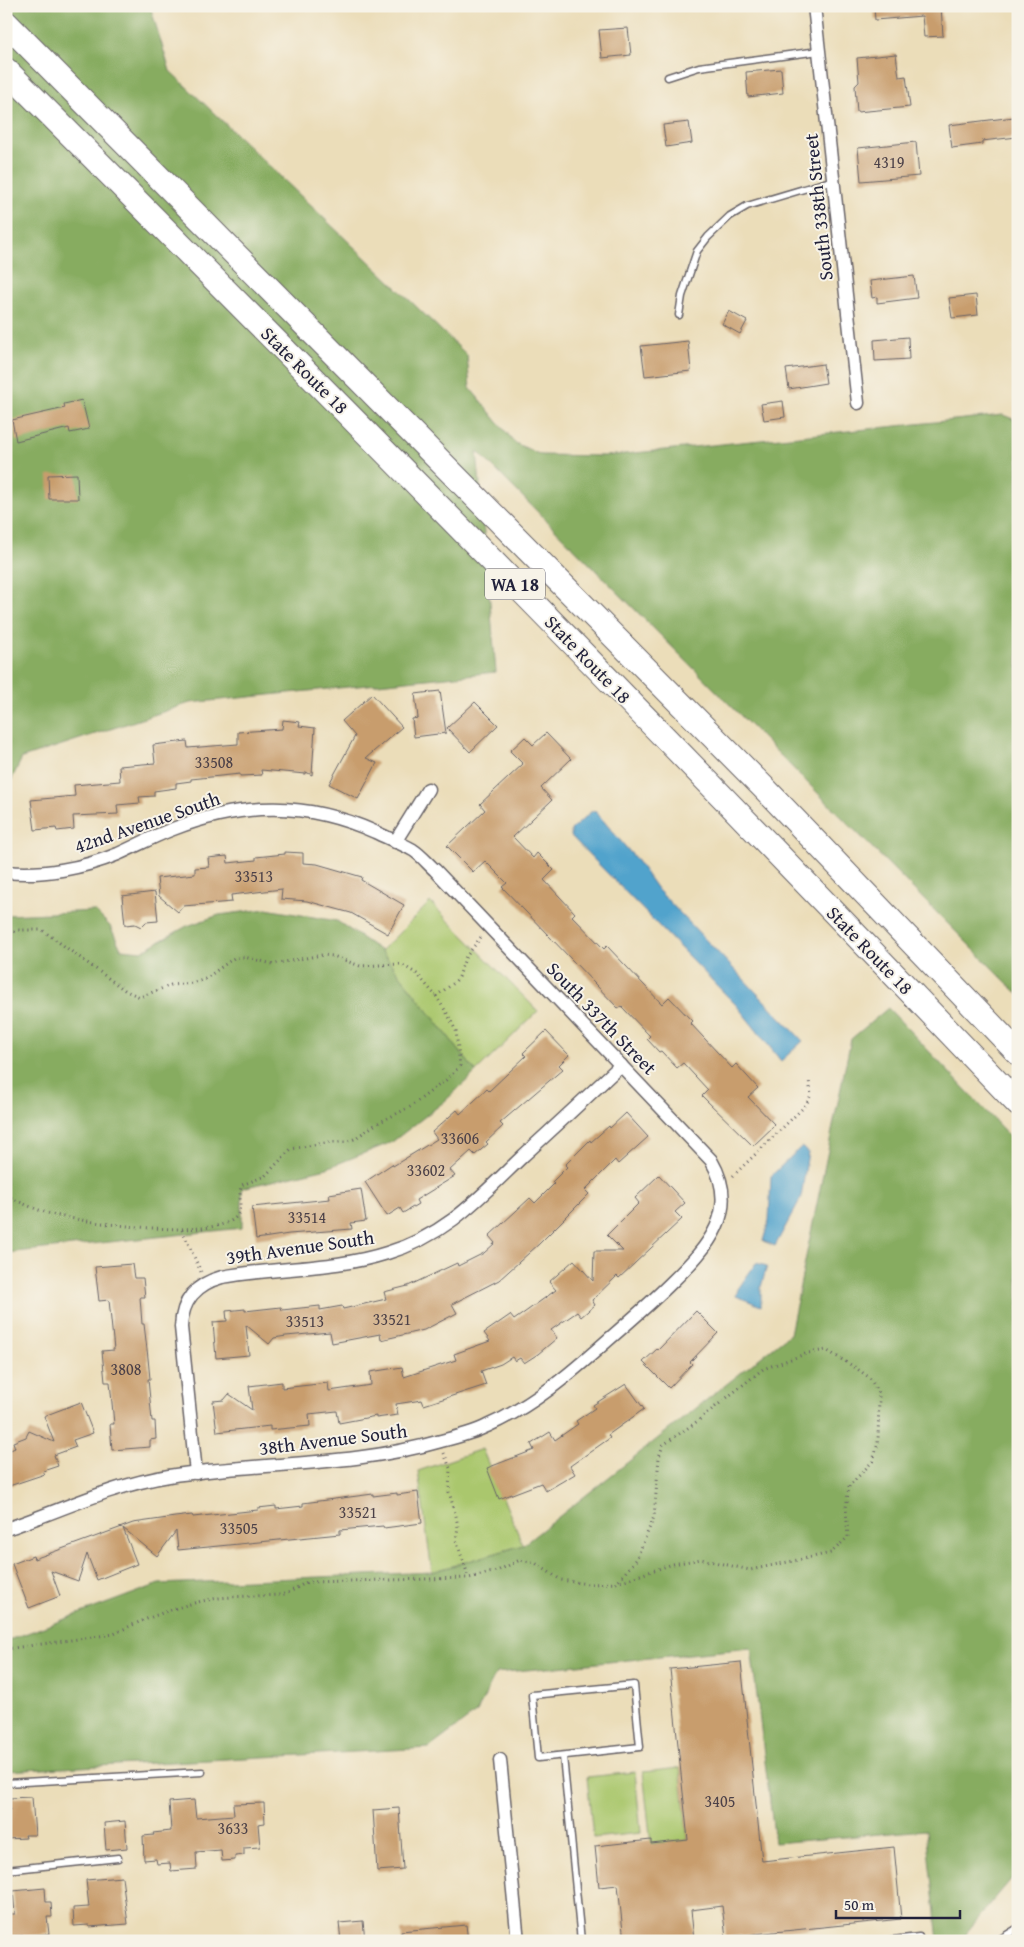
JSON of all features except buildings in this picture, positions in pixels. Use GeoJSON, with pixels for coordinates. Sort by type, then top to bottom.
{"type":"FeatureCollection","features":[{"type":"Feature","properties":{"kind":"highway","name":"State Route 18"},"geometry":{"type":"LineString","coordinates":[[6,24],[767,791],[1018,1053]]}},
{"type":"Feature","properties":{"kind":"highway","name":"State Route 18"},"geometry":{"type":"LineString","coordinates":[[6,70],[361,426],[1018,1104]]}},
{"type":"Feature","properties":{"kind":"street","name":"South 338th Street"},"geometry":{"type":"LineString","coordinates":[[814,6],[858,403]]}},
{"type":"Feature","properties":{"kind":"street"},"geometry":{"type":"LineString","coordinates":[[395,842],[428,788]]}},
{"type":"Feature","properties":{"kind":"street","name":"42nd Avenue South"},"geometry":{"type":"LineString","coordinates":[[6,872],[45,872],[88,863],[115,855],[184,825],[217,816],[258,809],[285,808],[315,812],[362,827],[414,851],[435,870]]}},
{"type":"Feature","properties":{"kind":"street","name":"South 337th Street"},"geometry":{"type":"LineString","coordinates":[[435,870],[711,1160],[721,1187],[722,1203]]}},
{"type":"Feature","properties":{"kind":"street","name":"39th Avenue South"},"geometry":{"type":"LineString","coordinates":[[196,1472],[182,1317],[187,1300],[195,1290],[206,1282],[236,1274],[367,1258],[426,1238],[452,1221],[621,1065]]}},
{"type":"Feature","properties":{"kind":"street","name":"38th Avenue South"},"geometry":{"type":"LineString","coordinates":[[7,1529],[83,1499],[132,1484],[196,1472],[362,1458],[410,1450],[487,1426],[530,1402],[567,1377],[656,1298],[705,1248],[718,1226],[722,1203]]}},
{"type":"Feature","properties":{"kind":"street"},"geometry":{"type":"LineString","coordinates":[[500,1760],[518,1941]]}},
{"type":"Feature","properties":{"kind":"lane"},"geometry":{"type":"LineString","coordinates":[[668,77],[698,67],[819,51]]}},
{"type":"Feature","properties":{"kind":"lane"},"geometry":{"type":"LineString","coordinates":[[679,315],[682,296],[697,251],[708,237],[730,216],[747,206],[834,180]]}},
{"type":"Feature","properties":{"kind":"lane"},"geometry":{"type":"LineString","coordinates":[[634,1685],[640,1747],[563,1756],[538,1758],[532,1695],[634,1685]]}},
{"type":"Feature","properties":{"kind":"lane"},"geometry":{"type":"LineString","coordinates":[[563,1756],[581,1941]]}},
{"type":"Feature","properties":{"kind":"lane"},"geometry":{"type":"LineString","coordinates":[[6,1783],[202,1772]]}},
{"type":"Feature","properties":{"kind":"lane"},"geometry":{"type":"LineString","coordinates":[[6,1870],[118,1858]]}},
{"type":"Feature","properties":{"kind":"lane"},"geometry":{"type":"LineString","coordinates":[[997,1941],[1018,1928]]}},
{"type":"Feature","properties":{"kind":"lane"},"geometry":{"type":"LineString","coordinates":[[884,1941],[919,1937],[920,1941]]}},
{"type":"Feature","properties":{"kind":"path"},"geometry":{"type":"LineString","coordinates":[[436,996],[459,978],[467,956],[489,928]]}},
{"type":"Feature","properties":{"kind":"path"},"geometry":{"type":"LineString","coordinates":[[6,938],[17,930],[42,930],[126,991],[140,997],[171,985],[194,983],[205,979],[234,958],[244,957],[273,964],[322,955],[333,956],[360,966],[401,964],[417,974],[436,996],[456,1031],[460,1066],[446,1080],[410,1107],[376,1124],[354,1139],[345,1142],[330,1142],[291,1149],[265,1176],[242,1186],[239,1191],[240,1210],[237,1217],[225,1224],[182,1230],[116,1224],[59,1216],[34,1208],[6,1195]]}},
{"type":"Feature","properties":{"kind":"path"},"geometry":{"type":"LineString","coordinates":[[721,1187],[806,1105],[811,1095],[810,1080]]}},
{"type":"Feature","properties":{"kind":"path"},"geometry":{"type":"LineString","coordinates":[[182,1230],[206,1282]]}},
{"type":"Feature","properties":{"kind":"path"},"geometry":{"type":"LineString","coordinates":[[6,1649],[114,1634],[188,1605],[219,1598],[281,1595],[307,1582],[469,1578],[497,1571],[520,1560],[535,1563],[561,1580],[588,1584],[616,1583],[673,1564],[701,1559],[750,1570],[831,1554],[848,1537],[846,1508],[849,1486],[873,1461],[878,1443],[879,1395],[870,1378],[826,1350],[808,1352],[764,1369],[663,1445],[659,1457],[654,1517],[636,1560],[616,1583]]}},
{"type":"Feature","properties":{"kind":"path"},"geometry":{"type":"LineString","coordinates":[[440,1441],[450,1468],[449,1492],[458,1527],[456,1540],[469,1578]]}},
{"type":"Feature","properties":{"kind":"green space"},"geometry":{"type":"Polygon","coordinates":[[[6,6],[150,6],[170,71],[467,355],[470,388],[515,443],[541,455],[606,456],[1003,415],[1018,421],[1018,994],[477,451],[496,672],[190,703],[22,758],[6,791],[6,6]]]}},
{"type":"Feature","properties":{"kind":"green space"},"geometry":{"type":"Polygon","coordinates":[[[430,902],[538,1011],[476,1072],[381,951],[430,902]]]}},
{"type":"Feature","properties":{"kind":"green space"},"geometry":{"type":"Polygon","coordinates":[[[266,909],[337,921],[381,951],[476,1072],[445,1101],[392,1142],[327,1168],[242,1188],[242,1228],[6,1253],[6,915],[95,911],[110,926],[121,949],[142,951],[187,926],[219,915],[266,909]]]}},
{"type":"Feature","properties":{"kind":"green space"},"geometry":{"type":"Polygon","coordinates":[[[888,1008],[1018,1145],[1018,1871],[966,1933],[967,1941],[938,1941],[926,1830],[775,1843],[751,1648],[496,1673],[477,1712],[429,1748],[6,1771],[6,1641],[159,1584],[432,1572],[523,1545],[790,1334],[851,1039],[888,1008]]]}},
{"type":"Feature","properties":{"kind":"green space"},"geometry":{"type":"Polygon","coordinates":[[[482,1449],[523,1545],[432,1572],[418,1471],[482,1449]]]}},
{"type":"Feature","properties":{"kind":"green space"},"geometry":{"type":"Polygon","coordinates":[[[680,1768],[688,1840],[651,1844],[643,1772],[680,1768]]]}},
{"type":"Feature","properties":{"kind":"green space"},"geometry":{"type":"Polygon","coordinates":[[[635,1772],[641,1833],[593,1838],[587,1777],[635,1772]]]}},
{"type":"Feature","properties":{"kind":"water"},"geometry":{"type":"Polygon","coordinates":[[[592,811],[596,812],[635,858],[657,889],[803,1041],[781,1061],[737,1006],[571,836],[571,830],[592,811]]]}},
{"type":"Feature","properties":{"kind":"water"},"geometry":{"type":"Polygon","coordinates":[[[801,1147],[808,1152],[801,1198],[775,1246],[763,1241],[769,1220],[771,1176],[801,1147]]]}},
{"type":"Feature","properties":{"kind":"water"},"geometry":{"type":"Polygon","coordinates":[[[756,1263],[767,1266],[761,1287],[761,1306],[736,1296],[738,1289],[756,1263]]]}}]}
